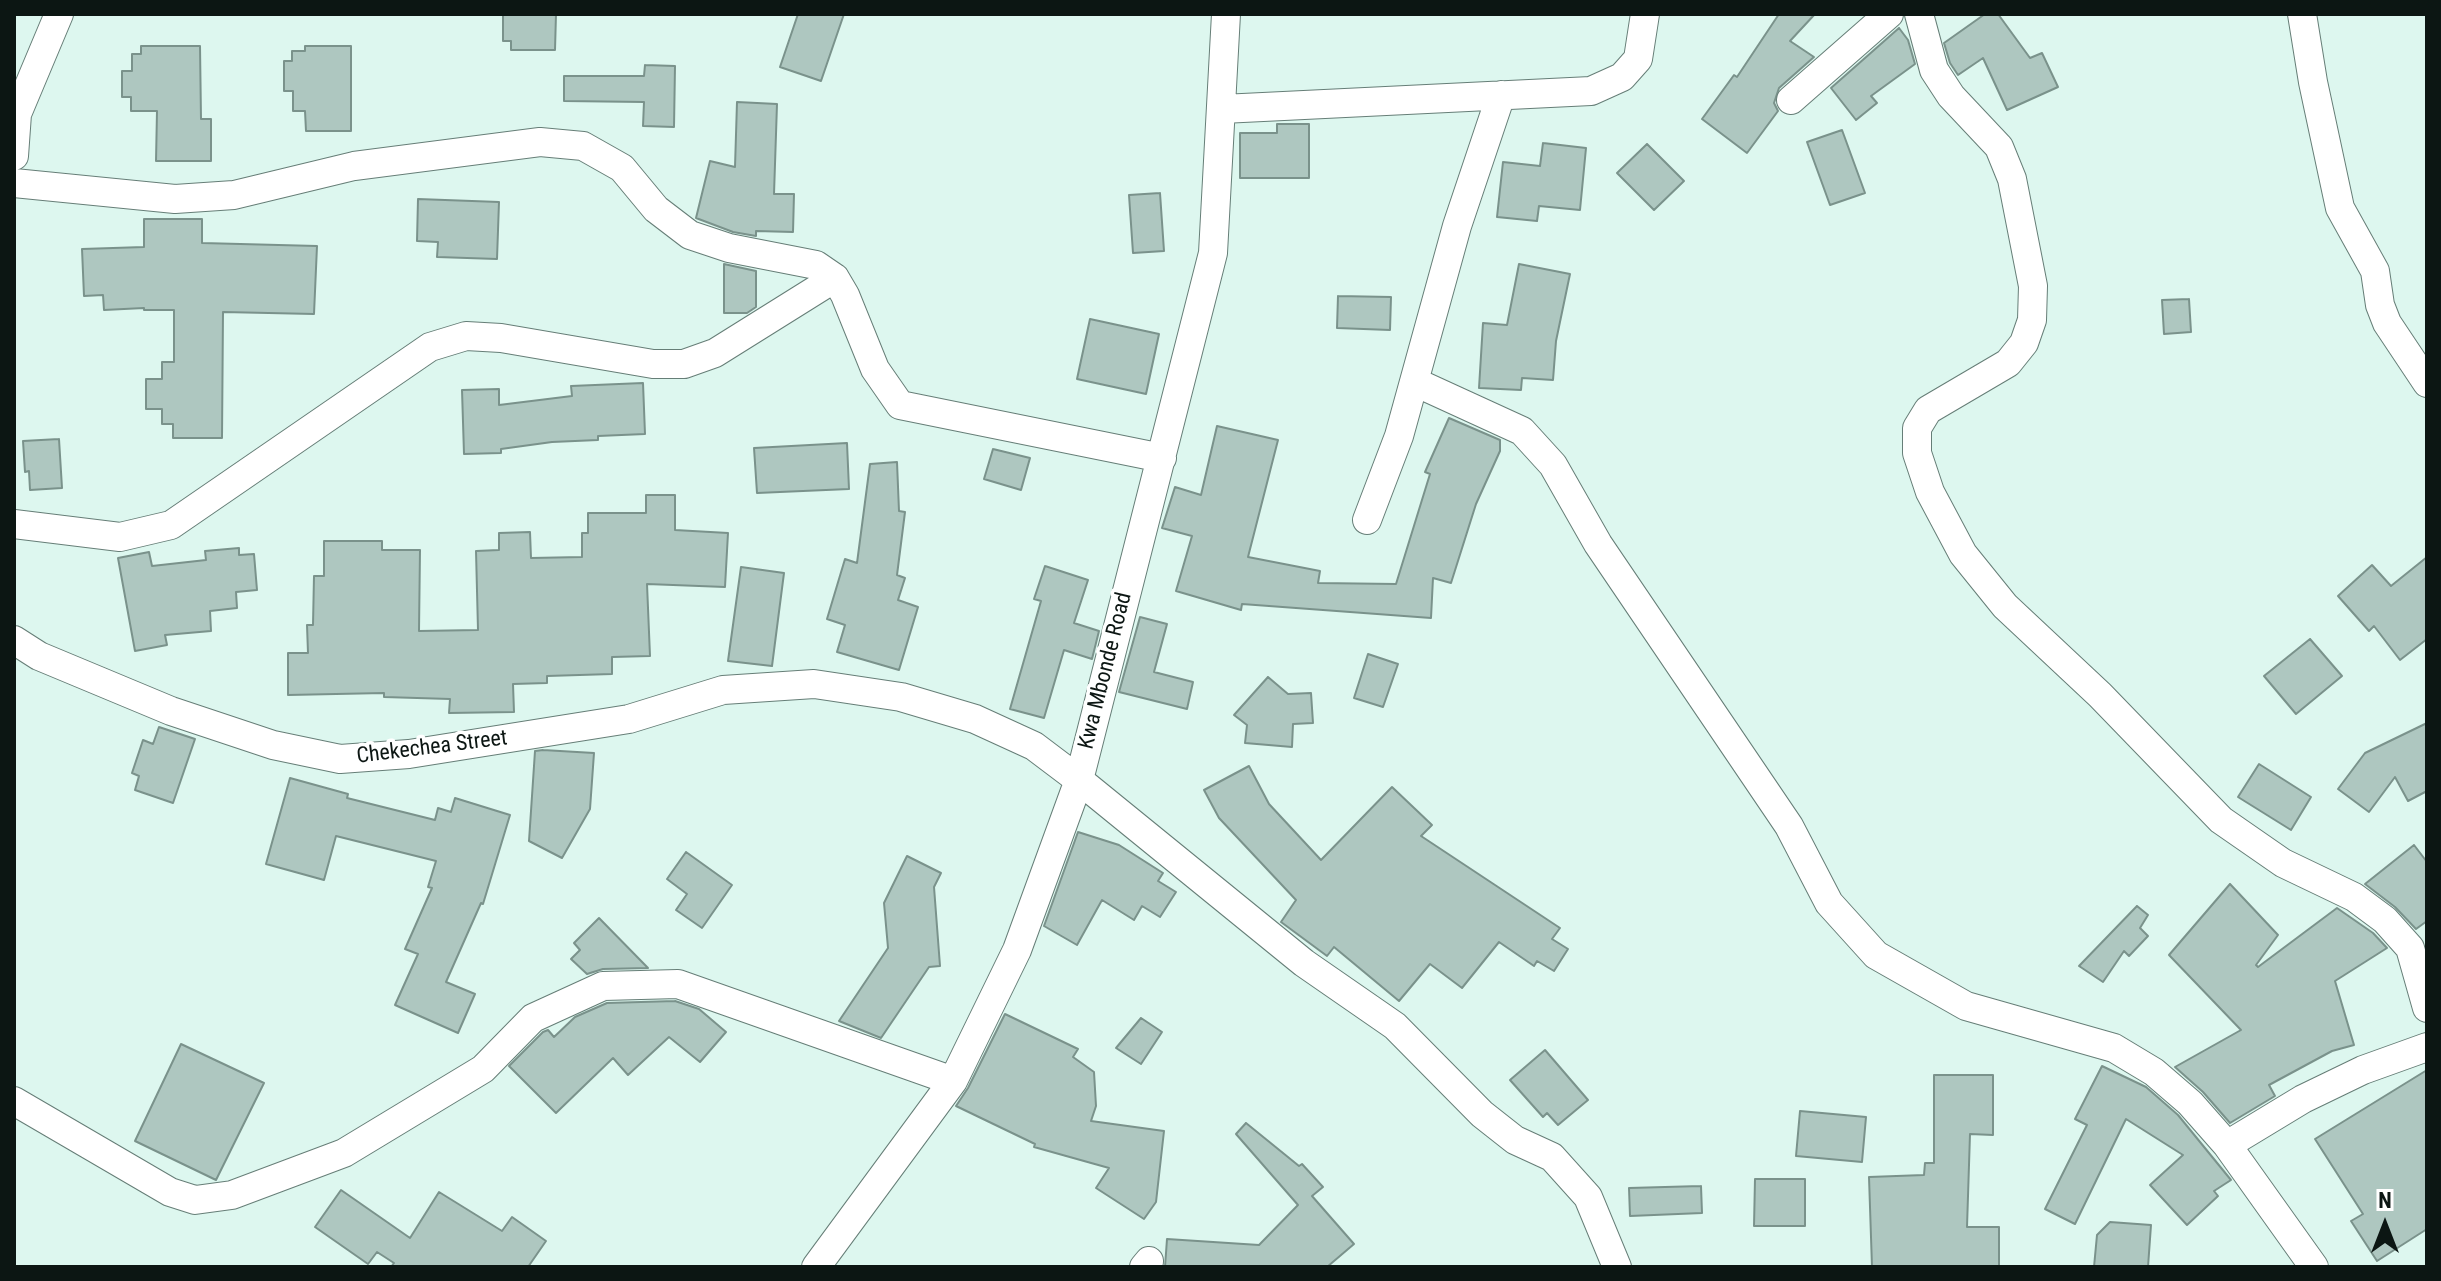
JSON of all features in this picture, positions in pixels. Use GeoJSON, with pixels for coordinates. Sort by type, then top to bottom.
{"type":"FeatureCollection","features":[{"type":"Feature","properties":{"kind":"street"},"geometry":{"type":"LineString","coordinates":[[14,156],[17,114],[59,14]]}},
{"type":"Feature","properties":{"kind":"street","name":"Kwa Mbonde Road"},"geometry":{"type":"LineString","coordinates":[[816,1267],[953,1081],[1017,950],[1079,780],[1213,253],[1226,14]]}},
{"type":"Feature","properties":{"kind":"street"},"geometry":{"type":"LineString","coordinates":[[1222,109],[1591,91],[1622,77],[1638,59],[1645,14]]}},
{"type":"Feature","properties":{"kind":"street"},"geometry":{"type":"LineString","coordinates":[[1791,100],[1889,14]]}},
{"type":"Feature","properties":{"kind":"street"},"geometry":{"type":"LineString","coordinates":[[1919,14],[1934,70],[1951,96],[1999,147],[2012,179],[2033,286],[2032,320],[2024,343],[2008,363],[1928,410],[1917,428],[1917,453],[1930,492],[1963,554],[2005,606],[2100,695],[2221,820],[2283,863],[2354,897],[2385,920],[2410,948],[2427,1008]]}},
{"type":"Feature","properties":{"kind":"street"},"geometry":{"type":"LineString","coordinates":[[2302,14],[2340,208],[2375,271],[2380,305],[2387,323],[2427,383]]}},
{"type":"Feature","properties":{"kind":"street"},"geometry":{"type":"LineString","coordinates":[[1367,520],[1399,436],[1457,226],[1501,95]]}},
{"type":"Feature","properties":{"kind":"street"},"geometry":{"type":"LineString","coordinates":[[14,183],[175,199],[234,195],[354,166],[540,142],[583,146],[622,168],[656,209],[690,235],[729,248],[816,265],[835,278],[875,369],[900,405],[1162,458]]}},
{"type":"Feature","properties":{"kind":"street"},"geometry":{"type":"LineString","coordinates":[[14,524],[120,537],[171,525],[430,347],[466,336],[501,338],[653,364],[684,364],[715,353],[835,278]]}},
{"type":"Feature","properties":{"kind":"street"},"geometry":{"type":"LineString","coordinates":[[1415,382],[1522,431],[1553,465],[1598,544],[1789,826],[1829,903],[1876,955],[1966,1006],[2114,1048],[2154,1072],[2190,1103],[2227,1145],[2314,1267]]}},
{"type":"Feature","properties":{"kind":"street","name":"Chekechea Street"},"geometry":{"type":"LineString","coordinates":[[14,640],[39,656],[171,711],[273,745],[340,759],[409,754],[629,719],[723,690],[814,684],[901,697],[975,719],[1034,746],[1079,780],[1304,963],[1395,1026],[1482,1114],[1515,1140],[1552,1157],[1588,1197],[1617,1267]]}},
{"type":"Feature","properties":{"kind":"street"},"geometry":{"type":"LineString","coordinates":[[14,1101],[170,1192],[195,1200],[232,1195],[344,1153],[483,1069],[533,1018],[603,986],[678,984],[953,1081]]}},
{"type":"Feature","properties":{"kind":"street"},"geometry":{"type":"LineString","coordinates":[[2227,1145],[2303,1099],[2363,1070],[2427,1047]]}},
{"type":"Feature","properties":{"kind":"building"},"geometry":{"type":"Polygon","coordinates":[[[503,14],[556,14],[555,50],[511,50],[511,41],[503,41],[503,14]]]}},
{"type":"Feature","properties":{"kind":"building"},"geometry":{"type":"Polygon","coordinates":[[[798,14],[844,14],[821,81],[780,67],[798,14]]]}},
{"type":"Feature","properties":{"kind":"building"},"geometry":{"type":"Polygon","coordinates":[[[1779,14],[1815,14],[1790,41],[1814,57],[1779,88],[1774,103],[1778,111],[1747,153],[1702,119],[1734,75],[1737,77],[1779,14]]]}},
{"type":"Feature","properties":{"kind":"building"},"geometry":{"type":"Polygon","coordinates":[[[1985,14],[1998,14],[2030,58],[2042,53],[2058,87],[2007,110],[1983,58],[1958,75],[1950,63],[1944,43],[1985,14]]]}},
{"type":"Feature","properties":{"kind":"building"},"geometry":{"type":"Polygon","coordinates":[[[1899,28],[1908,40],[1915,64],[1871,96],[1877,103],[1856,120],[1831,88],[1899,28]]]}},
{"type":"Feature","properties":{"kind":"building"},"geometry":{"type":"Polygon","coordinates":[[[141,46],[200,46],[201,119],[211,119],[211,161],[156,161],[157,111],[131,111],[131,97],[122,97],[122,71],[132,71],[132,54],[141,54],[141,46]]]}},
{"type":"Feature","properties":{"kind":"building"},"geometry":{"type":"Polygon","coordinates":[[[305,46],[351,46],[351,131],[306,131],[305,111],[293,111],[293,91],[284,91],[284,61],[292,61],[292,51],[305,51],[305,46]]]}},
{"type":"Feature","properties":{"kind":"building"},"geometry":{"type":"Polygon","coordinates":[[[645,65],[675,66],[674,127],[643,126],[644,102],[564,101],[564,76],[644,76],[645,65]]]}},
{"type":"Feature","properties":{"kind":"building"},"geometry":{"type":"Polygon","coordinates":[[[737,102],[777,104],[774,194],[794,194],[793,232],[756,231],[756,236],[733,232],[696,218],[710,161],[735,167],[737,102]]]}},
{"type":"Feature","properties":{"kind":"building"},"geometry":{"type":"Polygon","coordinates":[[[1277,124],[1309,124],[1309,178],[1240,178],[1240,133],[1277,133],[1277,124]]]}},
{"type":"Feature","properties":{"kind":"building"},"geometry":{"type":"Polygon","coordinates":[[[1842,130],[1865,193],[1830,205],[1807,142],[1842,130]]]}},
{"type":"Feature","properties":{"kind":"building"},"geometry":{"type":"Polygon","coordinates":[[[1543,143],[1586,148],[1580,210],[1539,206],[1537,221],[1497,217],[1503,162],[1540,166],[1543,143]]]}},
{"type":"Feature","properties":{"kind":"building"},"geometry":{"type":"Polygon","coordinates":[[[1647,144],[1684,181],[1654,210],[1617,173],[1647,144]]]}},
{"type":"Feature","properties":{"kind":"building"},"geometry":{"type":"Polygon","coordinates":[[[1160,193],[1164,251],[1133,253],[1129,195],[1160,193]]]}},
{"type":"Feature","properties":{"kind":"building"},"geometry":{"type":"Polygon","coordinates":[[[418,199],[499,202],[497,259],[437,257],[438,242],[417,241],[418,199]]]}},
{"type":"Feature","properties":{"kind":"building"},"geometry":{"type":"Polygon","coordinates":[[[144,219],[202,219],[202,243],[317,246],[314,314],[223,312],[222,438],[173,438],[173,424],[162,424],[162,409],[146,409],[146,379],[162,379],[162,362],[174,362],[174,310],[104,310],[103,295],[84,296],[82,249],[144,247],[144,219]]]}},
{"type":"Feature","properties":{"kind":"building"},"geometry":{"type":"Polygon","coordinates":[[[724,264],[756,271],[756,307],[747,313],[724,313],[724,264]]]}},
{"type":"Feature","properties":{"kind":"building"},"geometry":{"type":"Polygon","coordinates":[[[1519,264],[1570,274],[1556,341],[1553,380],[1522,378],[1521,390],[1479,388],[1483,323],[1507,325],[1519,264]]]}},
{"type":"Feature","properties":{"kind":"building"},"geometry":{"type":"Polygon","coordinates":[[[1338,296],[1391,297],[1390,330],[1337,328],[1338,296]]]}},
{"type":"Feature","properties":{"kind":"building"},"geometry":{"type":"Polygon","coordinates":[[[2189,299],[2191,332],[2164,334],[2162,300],[2189,299]]]}},
{"type":"Feature","properties":{"kind":"building"},"geometry":{"type":"Polygon","coordinates":[[[1090,319],[1159,334],[1146,394],[1077,379],[1090,319]]]}},
{"type":"Feature","properties":{"kind":"building"},"geometry":{"type":"Polygon","coordinates":[[[643,383],[645,434],[598,436],[598,440],[552,442],[501,449],[501,453],[464,454],[462,390],[499,389],[499,405],[572,396],[571,386],[643,383]]]}},
{"type":"Feature","properties":{"kind":"building"},"geometry":{"type":"Polygon","coordinates":[[[1449,418],[1500,440],[1500,451],[1476,504],[1451,583],[1433,578],[1431,618],[1242,604],[1241,610],[1176,591],[1192,536],[1162,528],[1175,487],[1201,495],[1217,426],[1278,440],[1248,557],[1320,571],[1318,583],[1396,584],[1430,474],[1425,472],[1449,418]]]}},
{"type":"Feature","properties":{"kind":"building"},"geometry":{"type":"Polygon","coordinates":[[[59,439],[62,488],[30,490],[29,471],[25,472],[23,441],[59,439]]]}},
{"type":"Feature","properties":{"kind":"building"},"geometry":{"type":"Polygon","coordinates":[[[847,443],[849,489],[757,493],[754,448],[847,443]]]}},
{"type":"Feature","properties":{"kind":"building"},"geometry":{"type":"Polygon","coordinates":[[[993,449],[1030,458],[1021,490],[984,479],[993,449]]]}},
{"type":"Feature","properties":{"kind":"building"},"geometry":{"type":"Polygon","coordinates":[[[897,462],[899,511],[905,512],[897,575],[905,578],[898,600],[918,607],[899,670],[837,652],[845,625],[827,619],[845,559],[857,563],[870,464],[897,462]]]}},
{"type":"Feature","properties":{"kind":"building"},"geometry":{"type":"Polygon","coordinates":[[[646,495],[675,495],[675,530],[728,533],[725,587],[647,584],[650,656],[612,657],[612,674],[547,676],[547,683],[513,684],[514,712],[449,713],[450,699],[384,697],[384,693],[288,695],[288,653],[308,653],[307,625],[313,625],[314,576],[324,576],[324,541],[382,541],[382,550],[420,550],[419,631],[478,630],[476,551],[499,550],[499,533],[530,532],[531,558],[582,557],[582,533],[588,533],[588,513],[646,513],[646,495]]]}},
{"type":"Feature","properties":{"kind":"building"},"geometry":{"type":"Polygon","coordinates":[[[239,548],[239,555],[254,554],[257,590],[236,592],[237,608],[210,611],[211,631],[165,635],[167,645],[135,651],[118,558],[149,552],[152,566],[206,560],[205,551],[239,548]]]}},
{"type":"Feature","properties":{"kind":"building"},"geometry":{"type":"Polygon","coordinates":[[[2427,557],[2427,639],[2400,660],[2374,626],[2369,631],[2338,596],[2372,565],[2391,586],[2427,557]]]}},
{"type":"Feature","properties":{"kind":"building"},"geometry":{"type":"Polygon","coordinates":[[[1045,566],[1088,580],[1074,623],[1099,631],[1092,659],[1064,650],[1044,718],[1010,709],[1041,601],[1034,599],[1045,566]]]}},
{"type":"Feature","properties":{"kind":"building"},"geometry":{"type":"Polygon","coordinates":[[[741,567],[784,573],[772,666],[728,661],[741,567]]]}},
{"type":"Feature","properties":{"kind":"building"},"geometry":{"type":"Polygon","coordinates":[[[1140,617],[1167,624],[1154,672],[1193,682],[1187,709],[1119,692],[1140,617]]]}},
{"type":"Feature","properties":{"kind":"building"},"geometry":{"type":"Polygon","coordinates":[[[2310,639],[2342,676],[2296,714],[2264,676],[2310,639]]]}},
{"type":"Feature","properties":{"kind":"building"},"geometry":{"type":"Polygon","coordinates":[[[1368,654],[1398,664],[1383,707],[1354,698],[1368,654]]]}},
{"type":"Feature","properties":{"kind":"building"},"geometry":{"type":"Polygon","coordinates":[[[1268,677],[1288,694],[1311,693],[1313,723],[1293,724],[1292,747],[1245,743],[1247,725],[1234,715],[1268,677]]]}},
{"type":"Feature","properties":{"kind":"building"},"geometry":{"type":"Polygon","coordinates":[[[2427,723],[2427,791],[2408,801],[2395,777],[2369,812],[2338,789],[2365,753],[2427,723]]]}},
{"type":"Feature","properties":{"kind":"building"},"geometry":{"type":"Polygon","coordinates":[[[159,727],[195,739],[173,803],[135,790],[139,776],[132,773],[143,740],[153,744],[159,727]]]}},
{"type":"Feature","properties":{"kind":"building"},"geometry":{"type":"Polygon","coordinates":[[[535,751],[594,753],[590,809],[562,858],[529,841],[535,751]]]}},
{"type":"Feature","properties":{"kind":"building"},"geometry":{"type":"Polygon","coordinates":[[[2259,764],[2311,797],[2291,830],[2238,797],[2259,764]]]}},
{"type":"Feature","properties":{"kind":"building"},"geometry":{"type":"Polygon","coordinates":[[[1249,766],[1269,804],[1321,860],[1392,787],[1432,825],[1421,836],[1560,928],[1552,939],[1568,949],[1554,971],[1537,961],[1534,966],[1499,942],[1462,988],[1430,964],[1399,1001],[1334,947],[1327,956],[1281,922],[1296,900],[1219,818],[1204,790],[1249,766]]]}},
{"type":"Feature","properties":{"kind":"building"},"geometry":{"type":"Polygon","coordinates":[[[290,778],[348,794],[347,798],[435,820],[438,808],[451,812],[455,798],[510,815],[483,904],[446,982],[475,994],[458,1033],[395,1005],[418,954],[405,949],[432,888],[428,887],[436,861],[336,836],[324,880],[266,864],[290,778]]]}},
{"type":"Feature","properties":{"kind":"building"},"geometry":{"type":"Polygon","coordinates":[[[1078,832],[1119,845],[1163,873],[1158,881],[1176,892],[1160,917],[1142,906],[1134,920],[1102,900],[1077,945],[1044,926],[1078,832]]]}},
{"type":"Feature","properties":{"kind":"building"},"geometry":{"type":"Polygon","coordinates":[[[2414,845],[2427,862],[2427,921],[2416,929],[2395,907],[2365,884],[2414,845]]]}},
{"type":"Feature","properties":{"kind":"building"},"geometry":{"type":"Polygon","coordinates":[[[686,852],[732,885],[702,928],[676,910],[687,894],[667,879],[686,852]]]}},
{"type":"Feature","properties":{"kind":"building"},"geometry":{"type":"Polygon","coordinates":[[[907,856],[941,873],[934,887],[940,966],[929,967],[881,1038],[839,1021],[888,948],[884,903],[907,856]]]}},
{"type":"Feature","properties":{"kind":"building"},"geometry":{"type":"Polygon","coordinates":[[[2230,884],[2278,935],[2256,965],[2258,967],[2337,908],[2373,933],[2387,948],[2335,981],[2354,1045],[2332,1051],[2269,1085],[2275,1096],[2230,1123],[2203,1092],[2175,1067],[2241,1030],[2169,955],[2230,884]]]}},
{"type":"Feature","properties":{"kind":"building"},"geometry":{"type":"Polygon","coordinates":[[[2137,906],[2148,915],[2140,928],[2148,936],[2129,956],[2124,951],[2103,982],[2079,966],[2137,906]]]}},
{"type":"Feature","properties":{"kind":"building"},"geometry":{"type":"Polygon","coordinates":[[[599,918],[648,968],[603,969],[587,974],[571,959],[580,950],[574,943],[599,918]]]}},
{"type":"Feature","properties":{"kind":"building"},"geometry":{"type":"Polygon","coordinates":[[[675,1001],[699,1009],[726,1032],[700,1062],[669,1037],[628,1075],[613,1058],[556,1113],[509,1066],[543,1032],[548,1030],[554,1037],[575,1017],[607,1003],[675,1001]]]}},
{"type":"Feature","properties":{"kind":"building"},"geometry":{"type":"Polygon","coordinates":[[[1005,1014],[1078,1049],[1073,1057],[1094,1072],[1096,1106],[1091,1121],[1164,1131],[1156,1202],[1144,1219],[1096,1188],[1109,1168],[1034,1147],[1035,1144],[956,1106],[1005,1014]]]}},
{"type":"Feature","properties":{"kind":"building"},"geometry":{"type":"Polygon","coordinates":[[[1141,1018],[1162,1032],[1141,1064],[1116,1048],[1141,1018]]]}},
{"type":"Feature","properties":{"kind":"building"},"geometry":{"type":"Polygon","coordinates":[[[181,1044],[264,1083],[216,1180],[135,1141],[181,1044]]]}},
{"type":"Feature","properties":{"kind":"building"},"geometry":{"type":"Polygon","coordinates":[[[1545,1050],[1588,1100],[1558,1125],[1547,1113],[1543,1117],[1510,1080],[1545,1050]]]}},
{"type":"Feature","properties":{"kind":"building"},"geometry":{"type":"Polygon","coordinates":[[[2102,1066],[2146,1087],[2178,1115],[2231,1180],[2214,1191],[2218,1196],[2187,1225],[2150,1185],[2183,1155],[2126,1119],[2075,1224],[2045,1209],[2087,1125],[2075,1119],[2102,1066]]]}},
{"type":"Feature","properties":{"kind":"building"},"geometry":{"type":"Polygon","coordinates":[[[2427,1070],[2427,1229],[2377,1261],[2351,1221],[2363,1214],[2315,1139],[2427,1070]]]}},
{"type":"Feature","properties":{"kind":"building"},"geometry":{"type":"Polygon","coordinates":[[[1934,1075],[1993,1075],[1993,1135],[1970,1134],[1967,1227],[1999,1227],[1999,1267],[1872,1267],[1869,1177],[1924,1175],[1925,1163],[1934,1163],[1934,1075]]]}},
{"type":"Feature","properties":{"kind":"building"},"geometry":{"type":"Polygon","coordinates":[[[1800,1111],[1866,1117],[1862,1162],[1796,1156],[1800,1111]]]}},
{"type":"Feature","properties":{"kind":"building"},"geometry":{"type":"Polygon","coordinates":[[[1246,1123],[1299,1166],[1302,1164],[1323,1187],[1312,1196],[1354,1244],[1327,1267],[1165,1267],[1167,1239],[1259,1245],[1298,1205],[1236,1134],[1246,1123]]]}},
{"type":"Feature","properties":{"kind":"building"},"geometry":{"type":"Polygon","coordinates":[[[1755,1179],[1805,1179],[1805,1226],[1754,1226],[1755,1179]]]}},
{"type":"Feature","properties":{"kind":"building"},"geometry":{"type":"Polygon","coordinates":[[[1701,1186],[1702,1213],[1630,1216],[1629,1188],[1701,1186]]]}},
{"type":"Feature","properties":{"kind":"building"},"geometry":{"type":"Polygon","coordinates":[[[341,1190],[410,1238],[439,1192],[502,1231],[512,1217],[546,1241],[528,1267],[391,1267],[394,1263],[377,1252],[368,1264],[315,1227],[341,1190]]]}},
{"type":"Feature","properties":{"kind":"building"},"geometry":{"type":"Polygon","coordinates":[[[2110,1222],[2151,1225],[2148,1267],[2094,1267],[2097,1235],[2110,1222]]]}}]}
